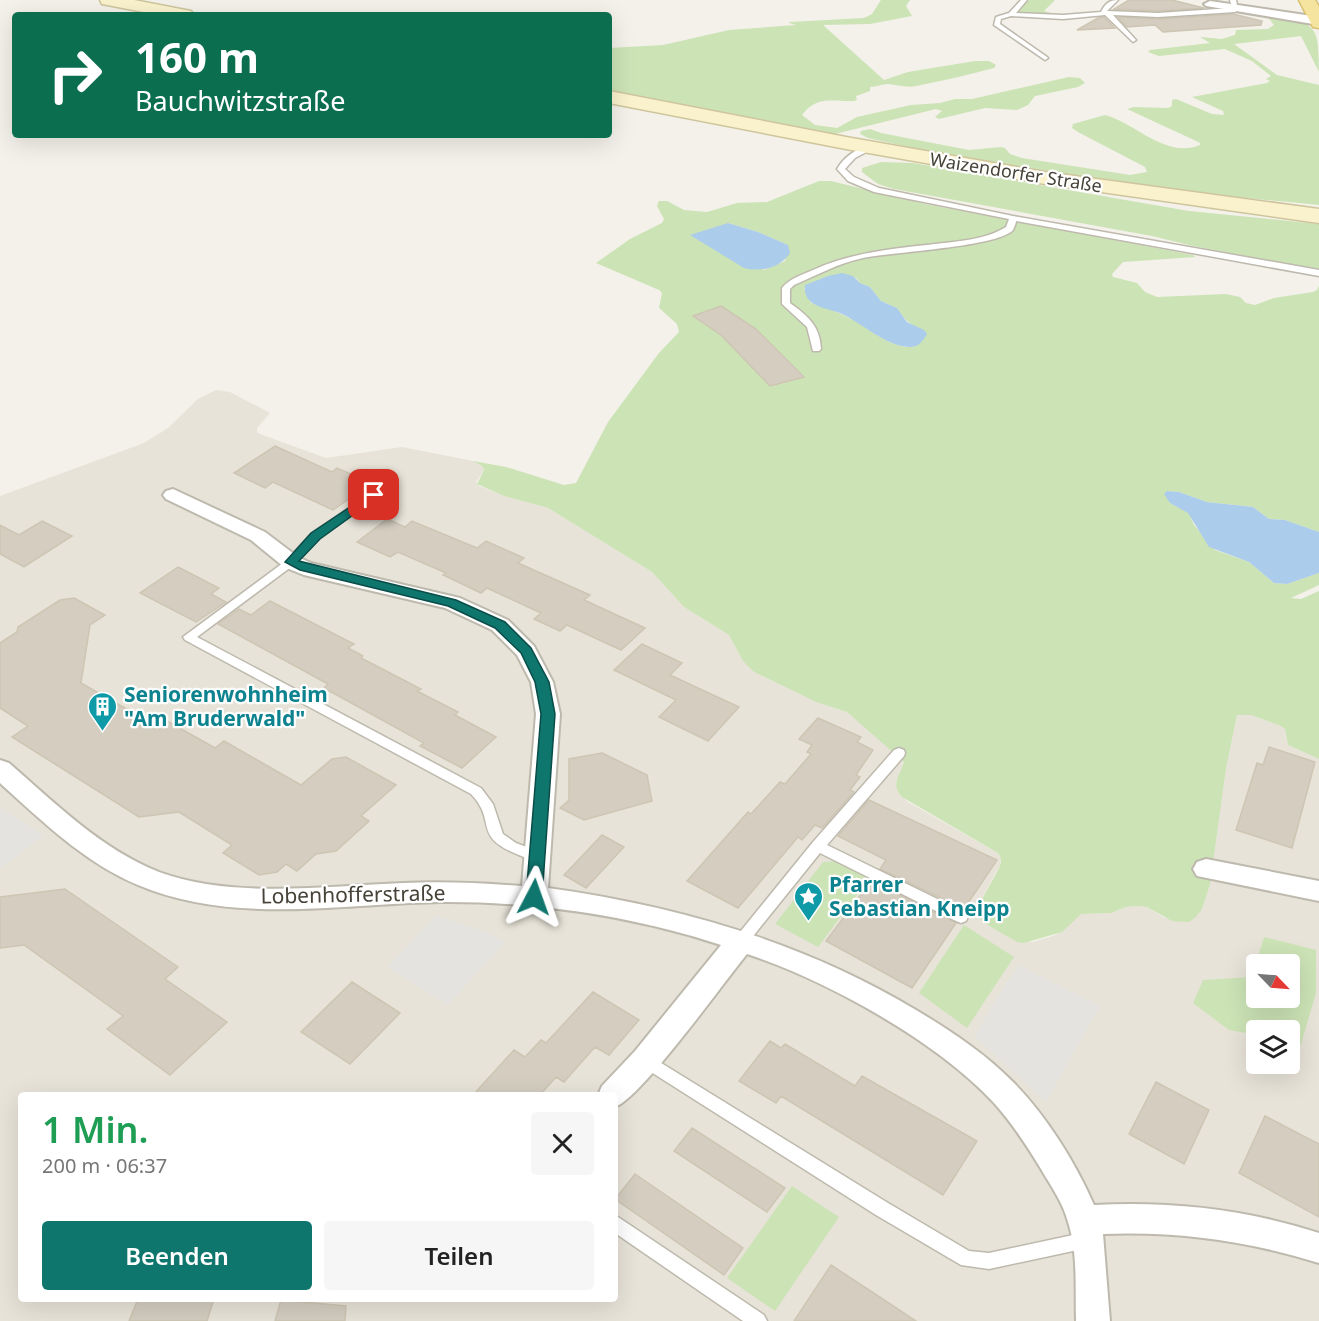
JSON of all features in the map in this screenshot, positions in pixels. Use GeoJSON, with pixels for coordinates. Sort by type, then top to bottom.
{"type":"FeatureCollection","features":[{"type":"Feature","properties":{"kind":"main road"},"geometry":{"type":"LineString","coordinates":[[108,0],[170,12]]}},
{"type":"Feature","properties":{"kind":"main road"},"geometry":{"type":"LineString","coordinates":[[1307,0],[1319,22]]}},
{"type":"Feature","properties":{"kind":"main road","name":"Waizendorfer Straße"},"geometry":{"type":"LineString","coordinates":[[612,98],[846,143],[1045,178],[1319,216]]}},
{"type":"Feature","properties":{"kind":"main road","name":"Waizendorfer Straße"},"geometry":{"type":"LineString","coordinates":[[1186,197],[1319,208]]}},
{"type":"Feature","properties":{"kind":"street"},"geometry":{"type":"LineString","coordinates":[[1210,4],[1234,4],[1319,22]]}},
{"type":"Feature","properties":{"kind":"street"},"geometry":{"type":"LineString","coordinates":[[173,495],[258,536],[291,562],[304,568],[452,603],[500,625],[526,651],[542,682],[548,714],[534,897]]}},
{"type":"Feature","properties":{"kind":"street","name":"Lobenhofferstraße"},"geometry":{"type":"LineString","coordinates":[[0,769],[61,821],[128,870],[169,886],[223,896],[331,897],[438,891],[534,897],[652,916],[695,926],[741,941],[815,969],[885,1004],[947,1045],[987,1077],[1016,1107],[1040,1140],[1064,1179],[1085,1230],[1093,1321]]}},
{"type":"Feature","properties":{"kind":"street"},"geometry":{"type":"LineString","coordinates":[[1206,869],[1319,891]]}},
{"type":"Feature","properties":{"kind":"street"},"geometry":{"type":"LineString","coordinates":[[616,1092],[645,1060],[741,941]]}},
{"type":"Feature","properties":{"kind":"street"},"geometry":{"type":"LineString","coordinates":[[1085,1230],[1162,1218],[1217,1222],[1287,1236],[1319,1248]]}},
{"type":"Feature","properties":{"kind":"lane"},"geometry":{"type":"LineString","coordinates":[[1012,14],[1024,0]]}},
{"type":"Feature","properties":{"kind":"lane"},"geometry":{"type":"LineString","coordinates":[[1105,13],[1106,7],[1115,0]]}},
{"type":"Feature","properties":{"kind":"lane"},"geometry":{"type":"LineString","coordinates":[[1045,58],[997,25],[998,18],[1012,14],[1022,17],[1105,13],[1164,15],[1227,11],[1234,4]]}},
{"type":"Feature","properties":{"kind":"lane"},"geometry":{"type":"LineString","coordinates":[[1105,13],[1132,40]]}},
{"type":"Feature","properties":{"kind":"lane"},"geometry":{"type":"LineString","coordinates":[[869,147],[842,166],[843,172],[861,184],[877,190],[1013,218],[1319,273]]}},
{"type":"Feature","properties":{"kind":"lane"},"geometry":{"type":"LineString","coordinates":[[816,349],[817,335],[811,324],[786,304],[786,288],[791,283],[835,263],[863,255],[975,241],[1002,233],[1010,228],[1013,218]]}},
{"type":"Feature","properties":{"kind":"lane"},"geometry":{"type":"LineString","coordinates":[[388,484],[315,536],[291,562],[189,638],[476,791],[488,805],[494,831],[500,839],[537,857]]}},
{"type":"Feature","properties":{"kind":"lane"},"geometry":{"type":"LineString","coordinates":[[741,941],[818,846],[899,753]]}},
{"type":"Feature","properties":{"kind":"lane"},"geometry":{"type":"LineString","coordinates":[[818,846],[961,917]]}},
{"type":"Feature","properties":{"kind":"lane"},"geometry":{"type":"LineString","coordinates":[[645,1060],[882,1209],[968,1259],[989,1261],[1085,1230]]}},
{"type":"Feature","properties":{"kind":"lane"},"geometry":{"type":"LineString","coordinates":[[618,1225],[758,1321]]}},
{"type":"Feature","properties":{"kind":"shaded area"},"geometry":{"type":"Polygon","coordinates":[[[216,390],[230,392],[270,413],[257,428],[260,434],[326,458],[402,447],[473,461],[482,466],[484,470],[476,482],[479,486],[504,496],[548,508],[652,572],[684,607],[729,635],[741,657],[754,672],[816,702],[847,712],[894,752],[904,762],[896,781],[898,792],[908,802],[998,853],[1001,859],[1000,865],[983,896],[981,920],[1017,942],[1033,942],[1056,935],[1081,914],[1111,913],[1126,907],[1137,906],[1147,907],[1165,918],[1202,909],[1210,885],[1226,769],[1237,715],[1241,713],[1251,715],[1281,726],[1285,729],[1288,745],[1319,759],[1319,1321],[0,1321],[0,496],[144,443],[168,428],[198,399],[216,390]]]}},
{"type":"Feature","properties":{"kind":"shaded area"},"geometry":{"type":"Polygon","coordinates":[[[0,808],[44,835],[0,869],[0,808]]]}},
{"type":"Feature","properties":{"kind":"shaded area"},"geometry":{"type":"Polygon","coordinates":[[[436,916],[485,932],[505,942],[448,1005],[387,967],[436,916]]]}},
{"type":"Feature","properties":{"kind":"shaded area"},"geometry":{"type":"Polygon","coordinates":[[[1018,965],[1100,1006],[1046,1102],[974,1036],[1018,965]]]}},
{"type":"Feature","properties":{"kind":"green space"},"geometry":{"type":"Polygon","coordinates":[[[881,0],[910,0],[906,6],[912,16],[870,24],[823,25],[884,80],[908,72],[975,61],[989,61],[996,65],[984,71],[916,86],[888,84],[870,87],[870,91],[856,96],[857,100],[854,101],[820,102],[802,115],[815,125],[837,128],[857,117],[911,105],[972,99],[1069,77],[1080,78],[1085,83],[1078,87],[1035,96],[1028,105],[1017,110],[985,108],[939,119],[935,117],[942,111],[936,109],[835,134],[612,94],[612,48],[663,45],[729,30],[796,25],[790,22],[864,18],[872,14],[881,0]]]}},
{"type":"Feature","properties":{"kind":"green space"},"geometry":{"type":"Polygon","coordinates":[[[1029,0],[1055,0],[1044,11],[1059,15],[1018,14],[1019,9],[1029,0]]]}},
{"type":"Feature","properties":{"kind":"green space"},"geometry":{"type":"Polygon","coordinates":[[[1267,16],[1305,24],[1311,28],[1318,43],[1319,72],[1301,36],[1234,44],[1277,75],[1319,85],[1319,205],[1160,189],[1041,173],[935,153],[868,138],[860,134],[861,131],[870,129],[969,150],[1001,147],[1010,154],[1022,158],[1130,175],[1147,172],[1145,167],[1078,132],[1072,128],[1073,124],[1105,115],[1163,144],[1187,148],[1200,145],[1194,140],[1127,109],[1134,107],[1168,108],[1172,106],[1172,100],[1176,99],[1212,114],[1224,115],[1223,111],[1192,97],[1267,83],[1270,81],[1266,79],[1271,76],[1252,61],[1225,49],[1159,56],[1148,52],[1210,43],[1200,37],[1222,39],[1235,35],[1236,30],[1268,29],[1274,25],[1267,16]]]}},
{"type":"Feature","properties":{"kind":"green space"},"geometry":{"type":"Polygon","coordinates":[[[881,162],[913,163],[1189,211],[1319,224],[1319,270],[1152,236],[894,189],[878,184],[862,172],[862,168],[881,162]]]}},
{"type":"Feature","properties":{"kind":"green space"},"geometry":{"type":"Polygon","coordinates":[[[819,181],[831,181],[925,204],[1193,255],[1195,257],[1123,262],[1112,274],[1113,277],[1137,283],[1145,292],[1157,297],[1226,294],[1240,297],[1246,303],[1255,305],[1274,298],[1313,292],[1319,286],[1319,532],[1285,520],[1269,519],[1253,507],[1207,502],[1179,492],[1167,491],[1170,503],[1189,513],[1194,525],[1215,550],[1249,562],[1274,583],[1287,584],[1319,573],[1319,585],[1291,598],[1301,599],[1319,591],[1319,759],[1288,745],[1285,729],[1281,726],[1251,715],[1237,715],[1226,769],[1210,885],[1202,909],[1189,922],[1172,921],[1147,907],[1137,906],[1126,907],[1111,913],[1081,914],[1062,932],[1024,943],[1017,942],[991,927],[981,920],[978,912],[1000,867],[1001,861],[998,853],[902,797],[896,784],[904,762],[847,712],[816,702],[754,672],[743,661],[729,635],[684,607],[652,572],[548,508],[504,496],[477,484],[484,470],[482,466],[473,461],[506,467],[564,485],[576,483],[608,422],[659,353],[679,332],[677,324],[659,308],[662,293],[659,290],[596,263],[630,239],[662,223],[664,219],[657,206],[659,201],[667,201],[684,210],[707,212],[737,203],[767,202],[819,181]],[[728,223],[764,270],[785,261],[788,245],[758,232],[728,223]],[[828,276],[804,288],[811,303],[843,315],[898,345],[916,346],[926,336],[904,318],[897,308],[881,301],[870,287],[860,283],[856,278],[828,276]]]}},
{"type":"Feature","properties":{"kind":"green space"},"geometry":{"type":"Polygon","coordinates":[[[841,861],[872,875],[818,947],[775,924],[823,862],[841,861]]]}},
{"type":"Feature","properties":{"kind":"green space"},"geometry":{"type":"Polygon","coordinates":[[[964,925],[1014,957],[967,1028],[919,993],[964,925]]]}},
{"type":"Feature","properties":{"kind":"green space"},"geometry":{"type":"Polygon","coordinates":[[[1264,937],[1316,950],[1316,993],[1301,1044],[1300,1020],[1246,1020],[1246,1033],[1229,1030],[1193,1003],[1203,980],[1246,977],[1246,1008],[1300,1008],[1300,954],[1259,954],[1264,937]]]}},
{"type":"Feature","properties":{"kind":"green space"},"geometry":{"type":"Polygon","coordinates":[[[792,1186],[839,1217],[775,1311],[727,1278],[792,1186]]]}},
{"type":"Feature","properties":{"kind":"water"},"geometry":{"type":"Polygon","coordinates":[[[728,223],[758,232],[788,245],[790,253],[781,263],[769,268],[744,268],[690,235],[728,223]]]}},
{"type":"Feature","properties":{"kind":"water"},"geometry":{"type":"Polygon","coordinates":[[[842,273],[853,276],[860,283],[870,287],[881,301],[897,308],[907,322],[924,330],[927,334],[922,341],[912,347],[900,346],[850,318],[818,306],[809,300],[805,285],[842,273]]]}},
{"type":"Feature","properties":{"kind":"water"},"geometry":{"type":"Polygon","coordinates":[[[1167,491],[1179,492],[1207,502],[1253,507],[1269,519],[1285,520],[1319,532],[1319,573],[1287,584],[1274,583],[1249,562],[1209,547],[1188,513],[1170,503],[1164,494],[1167,491]]]}},
{"type":"Feature","properties":{"kind":"building"},"geometry":{"type":"Polygon","coordinates":[[[1129,0],[1172,0],[1204,8],[1158,11],[1114,9],[1129,0]]]}},
{"type":"Feature","properties":{"kind":"building"},"geometry":{"type":"Polygon","coordinates":[[[1233,14],[1262,21],[1261,25],[1163,32],[1155,25],[1127,27],[1118,17],[1158,19],[1233,14]]]}},
{"type":"Feature","properties":{"kind":"building"},"geometry":{"type":"Polygon","coordinates":[[[1104,17],[1115,28],[1077,30],[1098,18],[1104,17]]]}},
{"type":"Feature","properties":{"kind":"building"},"geometry":{"type":"Polygon","coordinates":[[[721,306],[756,329],[804,377],[770,386],[721,335],[693,316],[721,306]]]}},
{"type":"Feature","properties":{"kind":"building"},"geometry":{"type":"Polygon","coordinates":[[[275,446],[332,472],[337,468],[372,483],[333,510],[273,482],[265,488],[234,473],[275,446]]]}},
{"type":"Feature","properties":{"kind":"building"},"geometry":{"type":"Polygon","coordinates":[[[387,519],[405,527],[412,521],[477,548],[486,541],[524,558],[518,563],[590,595],[584,600],[645,628],[621,650],[567,625],[560,631],[534,619],[541,613],[487,588],[481,593],[443,575],[446,573],[398,552],[390,557],[357,542],[387,519]]]}},
{"type":"Feature","properties":{"kind":"building"},"geometry":{"type":"Polygon","coordinates":[[[42,521],[72,536],[24,567],[0,554],[0,525],[19,535],[42,521]]]}},
{"type":"Feature","properties":{"kind":"building"},"geometry":{"type":"Polygon","coordinates":[[[178,567],[219,588],[211,594],[226,602],[196,622],[140,593],[178,567]]]}},
{"type":"Feature","properties":{"kind":"building","name":"Seniorenwohnheim \"Am Bruderwald\""},"geometry":{"type":"Polygon","coordinates":[[[74,598],[105,615],[90,625],[81,683],[144,719],[153,713],[215,748],[224,741],[301,785],[332,759],[346,757],[396,785],[361,816],[369,821],[336,851],[316,854],[297,871],[286,864],[277,872],[259,875],[223,853],[232,845],[179,812],[139,817],[12,737],[28,726],[0,708],[0,643],[17,632],[18,627],[60,600],[74,598]]]}},
{"type":"Feature","properties":{"kind":"building"},"geometry":{"type":"Polygon","coordinates":[[[270,601],[354,644],[348,648],[363,656],[361,658],[421,689],[417,691],[458,712],[455,715],[496,737],[462,768],[420,746],[424,743],[324,688],[328,684],[218,624],[239,609],[251,615],[270,601]]]}},
{"type":"Feature","properties":{"kind":"building"},"geometry":{"type":"Polygon","coordinates":[[[642,644],[682,663],[670,675],[739,707],[708,741],[659,717],[676,700],[614,670],[642,644]]]}},
{"type":"Feature","properties":{"kind":"building"},"geometry":{"type":"Polygon","coordinates":[[[818,718],[861,737],[857,742],[873,750],[856,775],[860,777],[850,790],[854,792],[822,828],[815,825],[802,840],[798,837],[738,908],[687,881],[748,812],[751,814],[780,782],[785,784],[811,754],[807,752],[812,745],[799,739],[818,718]]]}},
{"type":"Feature","properties":{"kind":"building"},"geometry":{"type":"Polygon","coordinates":[[[1269,747],[1315,762],[1292,848],[1236,830],[1257,763],[1263,765],[1269,747]]]}},
{"type":"Feature","properties":{"kind":"building"},"geometry":{"type":"Polygon","coordinates":[[[602,753],[647,775],[652,801],[584,820],[560,808],[569,800],[569,759],[602,753]]]}},
{"type":"Feature","properties":{"kind":"building"},"geometry":{"type":"Polygon","coordinates":[[[869,800],[997,860],[964,909],[880,869],[886,860],[838,836],[869,800]]]}},
{"type":"Feature","properties":{"kind":"building"},"geometry":{"type":"Polygon","coordinates":[[[602,835],[624,847],[586,888],[564,875],[602,835]]]}},
{"type":"Feature","properties":{"kind":"building"},"geometry":{"type":"Polygon","coordinates":[[[871,881],[956,923],[912,988],[826,941],[871,881]]]}},
{"type":"Feature","properties":{"kind":"building"},"geometry":{"type":"Polygon","coordinates":[[[65,889],[178,967],[165,979],[227,1022],[170,1075],[107,1029],[123,1016],[24,945],[0,948],[0,897],[65,889]]]}},
{"type":"Feature","properties":{"kind":"building"},"geometry":{"type":"Polygon","coordinates":[[[352,982],[400,1013],[350,1064],[301,1032],[352,982]]]}},
{"type":"Feature","properties":{"kind":"building"},"geometry":{"type":"Polygon","coordinates":[[[593,992],[639,1020],[609,1055],[595,1047],[564,1082],[556,1077],[543,1092],[476,1092],[514,1050],[525,1057],[541,1040],[546,1043],[593,992]]]}},
{"type":"Feature","properties":{"kind":"building"},"geometry":{"type":"Polygon","coordinates":[[[770,1041],[781,1048],[785,1044],[855,1086],[862,1076],[977,1141],[943,1195],[781,1096],[776,1103],[739,1081],[770,1041]]]}},
{"type":"Feature","properties":{"kind":"building"},"geometry":{"type":"Polygon","coordinates":[[[1156,1082],[1209,1110],[1184,1164],[1129,1134],[1156,1082]]]}},
{"type":"Feature","properties":{"kind":"building"},"geometry":{"type":"Polygon","coordinates":[[[1265,1116],[1319,1144],[1319,1217],[1239,1173],[1265,1116]]]}},
{"type":"Feature","properties":{"kind":"building"},"geometry":{"type":"Polygon","coordinates":[[[692,1128],[785,1188],[767,1212],[674,1151],[692,1128]]]}},
{"type":"Feature","properties":{"kind":"building"},"geometry":{"type":"Polygon","coordinates":[[[635,1174],[743,1248],[724,1275],[618,1201],[618,1195],[635,1174]]]}},
{"type":"Feature","properties":{"kind":"building"},"geometry":{"type":"Polygon","coordinates":[[[831,1265],[869,1290],[916,1321],[794,1321],[831,1265]]]}},
{"type":"Feature","properties":{"kind":"building"},"geometry":{"type":"Polygon","coordinates":[[[137,1302],[213,1302],[207,1321],[129,1321],[137,1302]]]}},
{"type":"Feature","properties":{"kind":"building"},"geometry":{"type":"Polygon","coordinates":[[[280,1302],[346,1306],[345,1321],[275,1321],[280,1302]]]}},
{"type":"Feature","properties":{"kind":"place","name":"Seniorenwohnheim \"Am Bruderwald\""},"geometry":{"type":"Point","coordinates":[103,732]}},
{"type":"Feature","properties":{"kind":"place","name":"Pfarrer Sebastian Kneipp"},"geometry":{"type":"Point","coordinates":[808,922]}},
{"type":"Feature","properties":{"kind":"route"},"geometry":{"type":"LineString","coordinates":[[374,495],[315,536],[291,562],[304,568],[410,591],[452,603],[500,625],[526,651],[542,682],[548,714],[534,897]]}}]}
